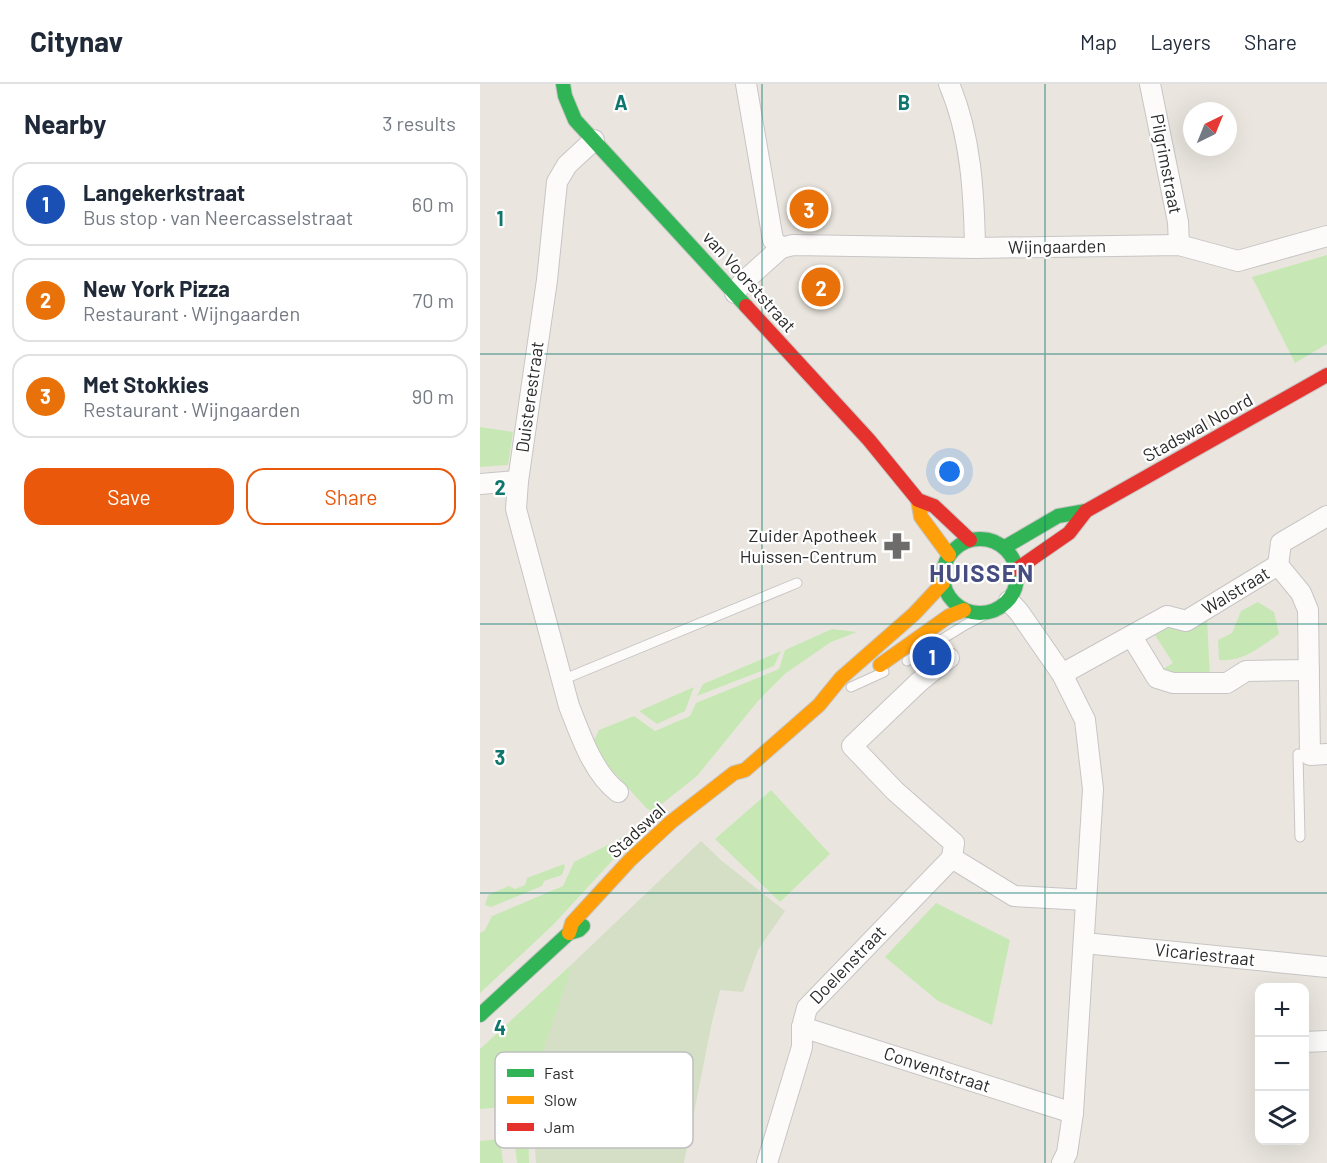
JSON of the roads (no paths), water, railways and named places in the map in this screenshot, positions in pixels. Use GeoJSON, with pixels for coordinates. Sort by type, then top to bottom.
{"type":"FeatureCollection","features":[{"type":"Feature","properties":{"kind":"main road","name":"van Voorststraat"},"geometry":{"type":"LineString","coordinates":[[563,84],[565,96],[575,120],[869,440],[918,500],[921,517],[949,555]]}},
{"type":"Feature","properties":{"kind":"main road","name":"Stadswal Noord"},"geometry":{"type":"LineString","coordinates":[[1005,547],[1058,516],[1086,511],[1327,375]]}},
{"type":"Feature","properties":{"kind":"main road","name":"van Voorststraat"},"geometry":{"type":"LineString","coordinates":[[918,500],[934,506],[970,540]]}},
{"type":"Feature","properties":{"kind":"main road","name":"Stadswal Noord"},"geometry":{"type":"LineString","coordinates":[[1017,569],[1069,533],[1086,511]]}},
{"type":"Feature","properties":{"kind":"main road"},"geometry":{"type":"LineString","coordinates":[[982,538],[1005,547],[1015,561],[1018,580],[1009,601],[1000,609],[988,613],[976,614],[964,610],[951,599],[943,583],[943,569],[949,555],[958,546],[970,540],[982,538]]}},
{"type":"Feature","properties":{"kind":"main road","name":"Stadswal"},"geometry":{"type":"LineString","coordinates":[[717,804],[741,781],[745,770],[819,705],[841,678],[914,614],[943,583]]}},
{"type":"Feature","properties":{"kind":"main road","name":"Stadswal"},"geometry":{"type":"LineString","coordinates":[[819,705],[850,687],[927,630],[949,616],[964,610]]}},
{"type":"Feature","properties":{"kind":"main road","name":"Stadswal"},"geometry":{"type":"LineString","coordinates":[[569,933],[572,922],[671,822],[734,772],[745,770]]}},
{"type":"Feature","properties":{"kind":"main road","name":"Stadswal"},"geometry":{"type":"LineString","coordinates":[[480,1015],[569,933],[579,930],[610,902]]}},
{"type":"Feature","properties":{"kind":"street"},"geometry":{"type":"LineString","coordinates":[[735,293],[781,248],[773,240],[746,84]]}},
{"type":"Feature","properties":{"kind":"street"},"geometry":{"type":"LineString","coordinates":[[949,84],[958,105],[974,188],[975,248]]}},
{"type":"Feature","properties":{"kind":"street","name":"Pilgrimstraat"},"geometry":{"type":"LineString","coordinates":[[1150,84],[1178,222],[1179,245]]}},
{"type":"Feature","properties":{"kind":"street","name":"Duisterestraat"},"geometry":{"type":"LineString","coordinates":[[594,140],[567,165],[557,182],[547,280],[516,509],[568,706],[605,782],[618,792]]}},
{"type":"Feature","properties":{"kind":"street","name":"Wijngaarden"},"geometry":{"type":"LineString","coordinates":[[781,248],[793,245],[975,248],[1179,245],[1238,261],[1327,236]]}},
{"type":"Feature","properties":{"kind":"street"},"geometry":{"type":"LineString","coordinates":[[480,484],[518,481]]}},
{"type":"Feature","properties":{"kind":"street","name":"Walstraat"},"geometry":{"type":"LineString","coordinates":[[1062,674],[1167,616],[1186,621],[1278,565],[1281,543],[1327,516]]}},
{"type":"Feature","properties":{"kind":"street"},"geometry":{"type":"LineString","coordinates":[[1278,565],[1302,593],[1308,610],[1309,670],[1319,754]]}},
{"type":"Feature","properties":{"kind":"street"},"geometry":{"type":"LineString","coordinates":[[1009,601],[1062,674],[1085,720],[1093,789],[1072,1113],[1067,1153],[1062,1163]]}},
{"type":"Feature","properties":{"kind":"street"},"geometry":{"type":"LineString","coordinates":[[1132,637],[1157,678],[1173,683],[1227,683],[1246,671],[1309,670]]}},
{"type":"Feature","properties":{"kind":"street"},"geometry":{"type":"LineString","coordinates":[[949,658],[919,682],[852,746],[895,791],[954,843],[952,858],[1014,896],[1086,900]]}},
{"type":"Feature","properties":{"kind":"street","name":"Doelenstraat"},"geometry":{"type":"LineString","coordinates":[[767,1163],[802,1047],[802,1028],[807,1008],[952,858]]}},
{"type":"Feature","properties":{"kind":"street","name":"Vicariestraat"},"geometry":{"type":"LineString","coordinates":[[1084,943],[1327,967]]}},
{"type":"Feature","properties":{"kind":"street","name":"Conventstraat"},"geometry":{"type":"LineString","coordinates":[[802,1028],[1072,1113]]}},
{"type":"Feature","properties":{"kind":"street"},"geometry":{"type":"LineString","coordinates":[[1309,1042],[1327,1041]]}},
{"type":"Feature","properties":{"kind":"lane"},"geometry":{"type":"LineString","coordinates":[[562,680],[797,583]]}},
{"type":"Feature","properties":{"kind":"lane","name":"Stadswal"},"geometry":{"type":"LineString","coordinates":[[850,687],[906,662],[988,613]]}},
{"type":"Feature","properties":{"kind":"lane"},"geometry":{"type":"LineString","coordinates":[[1300,837],[1298,754],[1319,754]]}},
{"type":"Feature","properties":{"kind":"place","name":"Met Stokkies"},"geometry":{"type":"Point","coordinates":[809,209]}},
{"type":"Feature","properties":{"kind":"place","name":"New York Pizza"},"geometry":{"type":"Point","coordinates":[821,287]}},
{"type":"Feature","properties":{"kind":"place","name":"Zuider Apotheek Huissen-Centrum"},"geometry":{"type":"Point","coordinates":[897,546]}},
{"type":"Feature","properties":{"kind":"place","name":"Langekerkstraat"},"geometry":{"type":"Point","coordinates":[932,656]}},
{"type":"Feature","properties":{"kind":"district","name":"HUISSEN"},"geometry":{"type":"Point","coordinates":[982,574]}}]}
